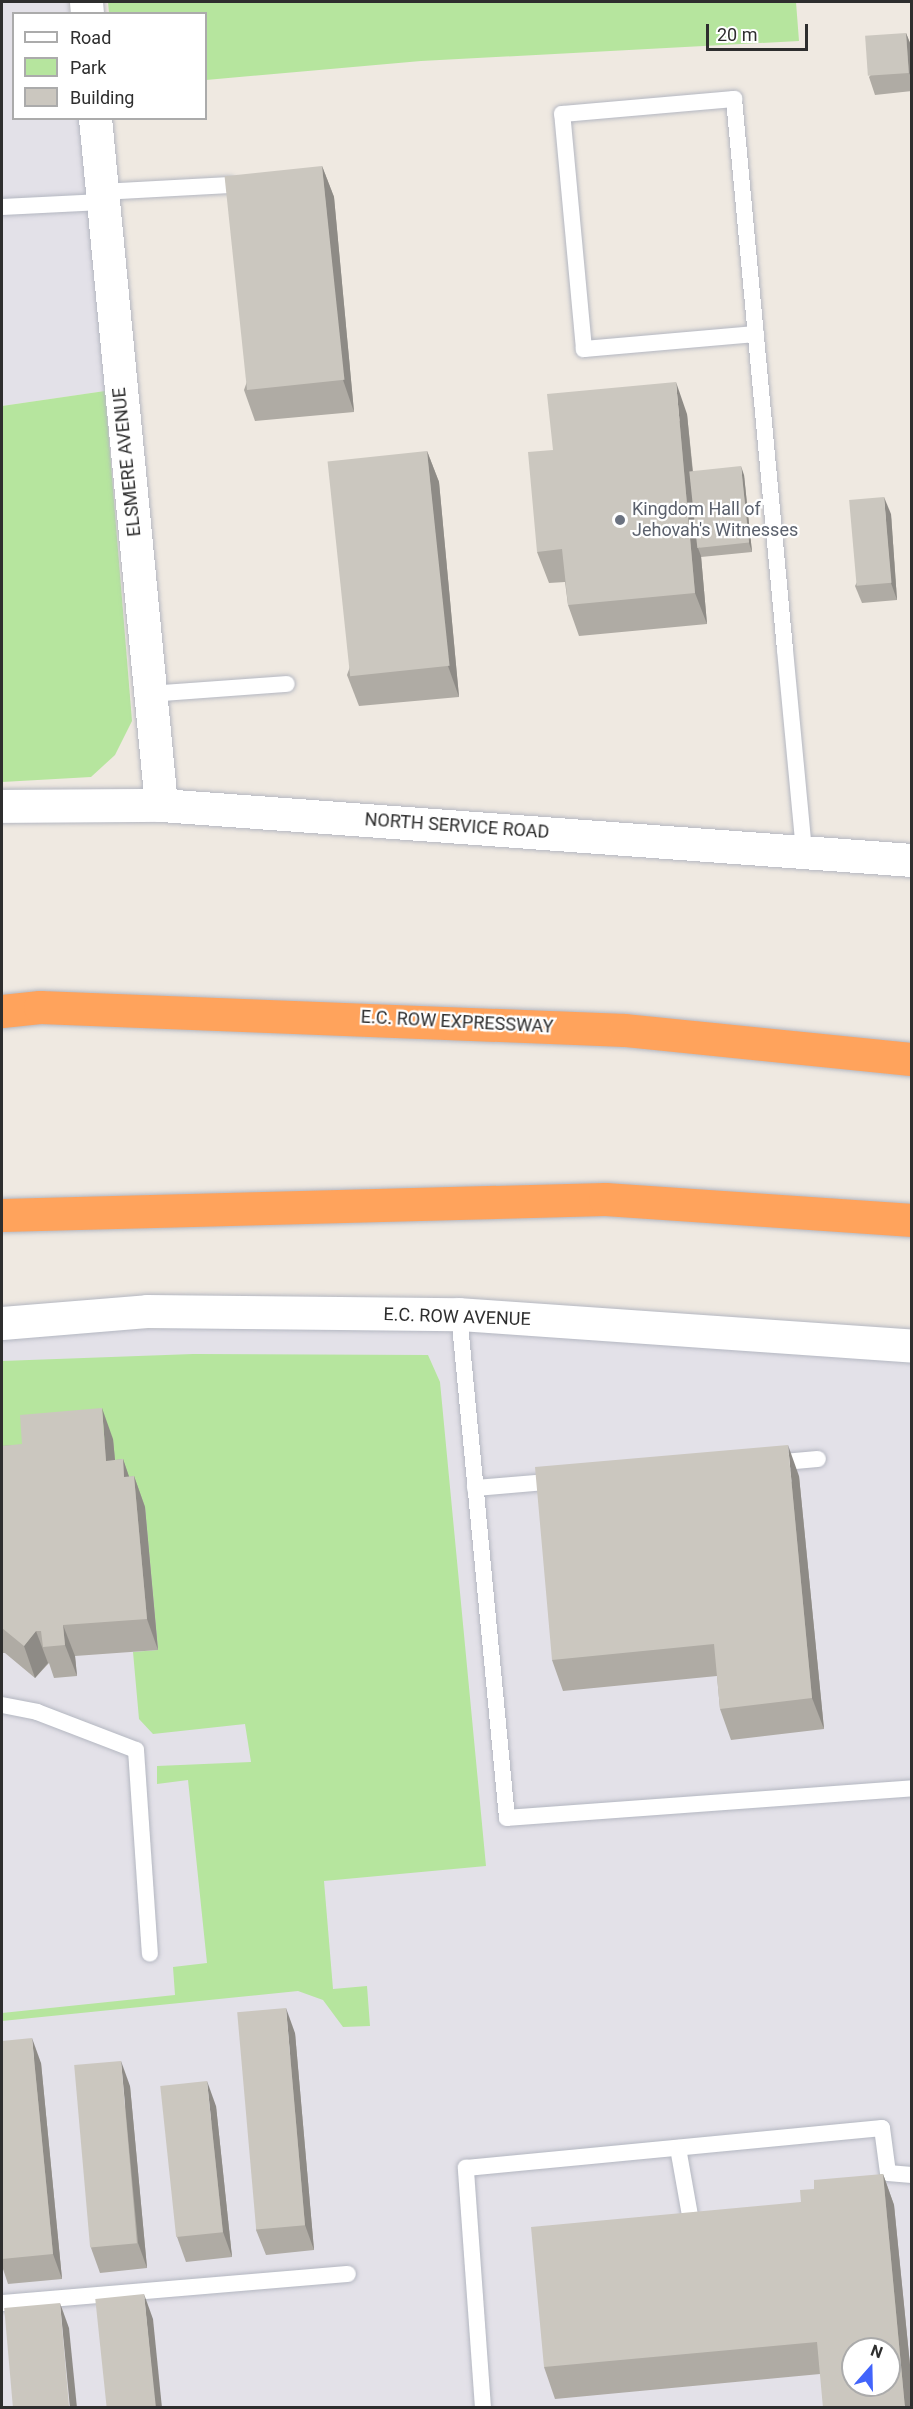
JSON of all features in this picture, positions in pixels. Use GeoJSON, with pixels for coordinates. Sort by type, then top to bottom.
{"type":"FeatureCollection","features":[{"type":"Feature","properties":{"kind":"highway","name":"E.C. ROW EXPRESSWAY"},"geometry":{"type":"LineString","coordinates":[[2,1010],[40,1007],[625,1030],[912,1059]]}},
{"type":"Feature","properties":{"kind":"highway"},"geometry":{"type":"LineString","coordinates":[[2,1215],[605,1199],[912,1220]]}},
{"type":"Feature","properties":{"kind":"street","name":"ELSMERE AVENUE"},"geometry":{"type":"LineString","coordinates":[[95,120],[161,805]]}},
{"type":"Feature","properties":{"kind":"street","name":"NORTH SERVICE ROAD"},"geometry":{"type":"LineString","coordinates":[[2,806],[161,805],[912,860]]}},
{"type":"Feature","properties":{"kind":"street","name":"E.C. ROW AVENUE"},"geometry":{"type":"LineString","coordinates":[[2,1323],[147,1311],[459,1314],[912,1346]]}},
{"type":"Feature","properties":{"kind":"lane"},"geometry":{"type":"LineString","coordinates":[[756,334],[584,350],[562,114],[734,99],[756,334],[804,851]]}},
{"type":"Feature","properties":{"kind":"lane"},"geometry":{"type":"LineString","coordinates":[[2,207],[230,185]]}},
{"type":"Feature","properties":{"kind":"lane"},"geometry":{"type":"LineString","coordinates":[[150,694],[287,684]]}},
{"type":"Feature","properties":{"kind":"lane"},"geometry":{"type":"LineString","coordinates":[[459,1314],[507,1818],[912,1788]]}},
{"type":"Feature","properties":{"kind":"lane"},"geometry":{"type":"LineString","coordinates":[[759,1464],[818,1459]]}},
{"type":"Feature","properties":{"kind":"lane"},"geometry":{"type":"LineString","coordinates":[[475,1488],[581,1479]]}},
{"type":"Feature","properties":{"kind":"lane"},"geometry":{"type":"LineString","coordinates":[[2,1705],[37,1712],[136,1750],[150,1954]]}},
{"type":"Feature","properties":{"kind":"lane"},"geometry":{"type":"LineString","coordinates":[[483,2408],[466,2168],[882,2128],[888,2174],[912,2175]]}},
{"type":"Feature","properties":{"kind":"lane"},"geometry":{"type":"LineString","coordinates":[[678,2148],[695,2244]]}},
{"type":"Feature","properties":{"kind":"lane"},"geometry":{"type":"LineString","coordinates":[[2,2303],[348,2274]]}},
{"type":"Feature","properties":{"kind":"shaded area"},"geometry":{"type":"Polygon","coordinates":[[[2,2],[68,2],[69,12],[12,12],[12,120],[79,120],[105,391],[2,406],[2,2]]]}},
{"type":"Feature","properties":{"kind":"shaded area"},"geometry":{"type":"Polygon","coordinates":[[[357,1322],[911,1360],[911,2407],[2,2408],[2,1334],[357,1322]]]}},
{"type":"Feature","properties":{"kind":"green space"},"geometry":{"type":"Polygon","coordinates":[[[108,2],[796,2],[799,41],[421,61],[207,80],[207,12],[109,12],[108,2]]]}},
{"type":"Feature","properties":{"kind":"green space"},"geometry":{"type":"Polygon","coordinates":[[[105,391],[132,721],[115,755],[91,777],[2,782],[2,406],[105,391]]]}},
{"type":"Feature","properties":{"kind":"green space"},"geometry":{"type":"Polygon","coordinates":[[[193,1354],[428,1355],[440,1382],[486,1866],[324,1881],[333,1989],[367,1986],[370,2026],[343,2027],[323,2000],[298,1991],[2,2021],[2,2013],[175,1995],[173,1967],[207,1963],[188,1780],[157,1784],[157,1766],[251,1762],[245,1724],[153,1734],[139,1719],[133,1652],[158,1650],[145,1508],[2,1479],[2,1361],[193,1354]]]}},
{"type":"Feature","properties":{"kind":"building"},"geometry":{"type":"Polygon","coordinates":[[[906,33],[909,73],[868,76],[865,36],[906,33]]]}},
{"type":"Feature","properties":{"kind":"building"},"geometry":{"type":"Polygon","coordinates":[[[322,166],[344,380],[247,390],[225,176],[322,166]]]}},
{"type":"Feature","properties":{"kind":"building","name":"Kingdom Hall of Jehovah's Witnesses"},"geometry":{"type":"Polygon","coordinates":[[[676,382],[695,593],[568,605],[562,549],[537,552],[528,452],[553,450],[547,394],[676,382]]]}},
{"type":"Feature","properties":{"kind":"building"},"geometry":{"type":"Polygon","coordinates":[[[427,451],[450,666],[350,676],[328,461],[427,451]]]}},
{"type":"Feature","properties":{"kind":"building"},"geometry":{"type":"Polygon","coordinates":[[[741,466],[749,543],[697,548],[689,471],[741,466]]]}},
{"type":"Feature","properties":{"kind":"building"},"geometry":{"type":"Polygon","coordinates":[[[884,497],[891,583],[857,586],[849,500],[884,497]]]}},
{"type":"Feature","properties":{"kind":"building"},"geometry":{"type":"Polygon","coordinates":[[[102,1408],[106,1461],[123,1459],[124,1477],[134,1476],[147,1619],[63,1625],[65,1645],[43,1647],[41,1631],[36,1631],[24,1646],[2,1628],[2,1446],[22,1444],[20,1415],[102,1408]]]}},
{"type":"Feature","properties":{"kind":"building"},"geometry":{"type":"Polygon","coordinates":[[[788,1445],[812,1698],[720,1709],[714,1644],[552,1660],[535,1467],[788,1445]]]}},
{"type":"Feature","properties":{"kind":"building"},"geometry":{"type":"Polygon","coordinates":[[[286,2008],[305,2225],[256,2229],[237,2012],[286,2008]]]}},
{"type":"Feature","properties":{"kind":"building"},"geometry":{"type":"Polygon","coordinates":[[[32,2038],[53,2254],[2,2259],[2,2041],[32,2038]]]}},
{"type":"Feature","properties":{"kind":"building"},"geometry":{"type":"Polygon","coordinates":[[[121,2061],[137,2243],[90,2247],[74,2065],[121,2061]]]}},
{"type":"Feature","properties":{"kind":"building"},"geometry":{"type":"Polygon","coordinates":[[[207,2081],[223,2232],[176,2237],[160,2086],[207,2081]]]}},
{"type":"Feature","properties":{"kind":"building"},"geometry":{"type":"Polygon","coordinates":[[[883,2174],[898,2337],[841,2337],[841,2397],[901,2397],[901,2365],[905,2408],[823,2408],[817,2342],[544,2367],[531,2227],[801,2202],[800,2190],[814,2189],[814,2180],[883,2174]]]}},
{"type":"Feature","properties":{"kind":"building"},"geometry":{"type":"Polygon","coordinates":[[[144,2294],[156,2408],[107,2408],[95,2299],[144,2294]]]}},
{"type":"Feature","properties":{"kind":"building"},"geometry":{"type":"Polygon","coordinates":[[[60,2303],[69,2408],[13,2408],[4,2308],[60,2303]]]}},
{"type":"Feature","properties":{"kind":"place","name":"Kingdom Hall of Jehovah's Witnesses"},"geometry":{"type":"Point","coordinates":[620,520]}}]}
